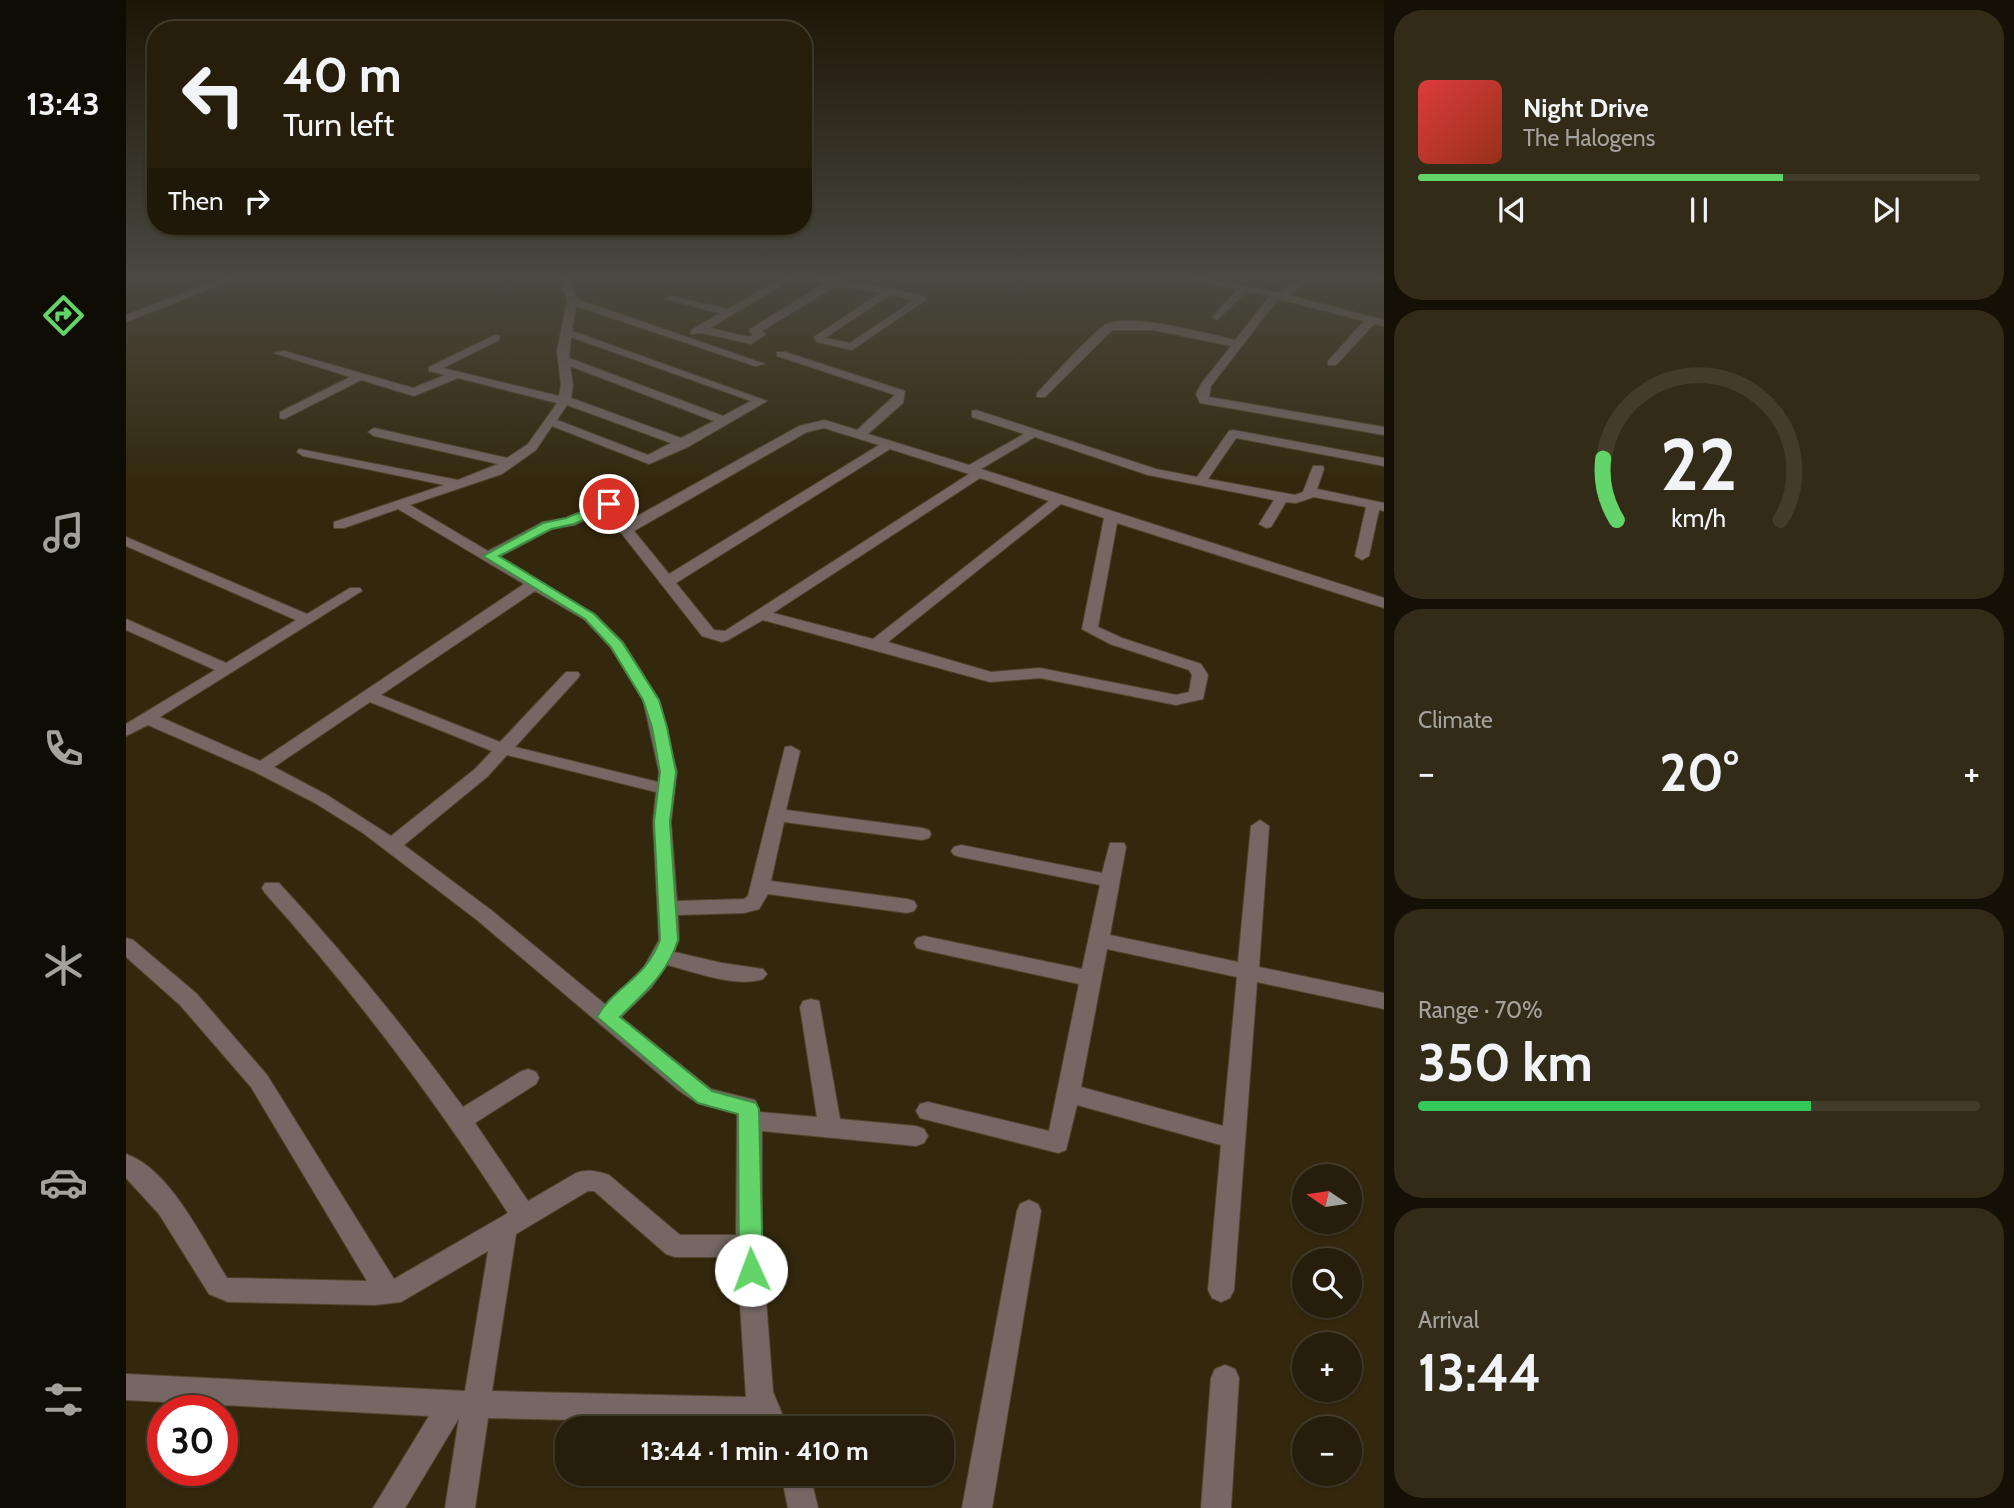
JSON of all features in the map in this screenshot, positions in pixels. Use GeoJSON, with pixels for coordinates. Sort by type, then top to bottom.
{"type":"FeatureCollection","features":[{"type":"Feature","properties":{"kind":"street"},"geometry":{"type":"LineString","coordinates":[[478,346],[433,369],[564,400],[684,444]]}},
{"type":"Feature","properties":{"kind":"street"},"geometry":{"type":"LineString","coordinates":[[339,525],[497,471],[532,447],[552,422],[564,400],[568,385],[565,346]]}},
{"type":"Feature","properties":{"kind":"street"},"geometry":{"type":"LineString","coordinates":[[552,422],[643,459],[655,459],[761,401],[607,346]]}},
{"type":"Feature","properties":{"kind":"street"},"geometry":{"type":"LineString","coordinates":[[708,346],[759,365]]}},
{"type":"Feature","properties":{"kind":"street"},"geometry":{"type":"LineString","coordinates":[[1041,395],[1090,346]]}},
{"type":"Feature","properties":{"kind":"street"},"geometry":{"type":"LineString","coordinates":[[1235,346],[1205,386],[1202,394],[1204,400],[1384,431]]}},
{"type":"Feature","properties":{"kind":"street"},"geometry":{"type":"LineString","coordinates":[[1332,363],[1347,346]]}},
{"type":"Feature","properties":{"kind":"street"},"geometry":{"type":"LineString","coordinates":[[280,353],[419,393],[456,375]]}},
{"type":"Feature","properties":{"kind":"street"},"geometry":{"type":"LineString","coordinates":[[781,354],[901,393],[899,400],[859,435]]}},
{"type":"Feature","properties":{"kind":"street"},"geometry":{"type":"LineString","coordinates":[[564,360],[724,421]]}},
{"type":"Feature","properties":{"kind":"street"},"geometry":{"type":"LineString","coordinates":[[284,415],[359,377]]}},
{"type":"Feature","properties":{"kind":"street"},"geometry":{"type":"LineString","coordinates":[[976,414],[1153,472],[1282,498],[1303,498],[1310,492],[1318,469]]}},
{"type":"Feature","properties":{"kind":"street"},"geometry":{"type":"LineString","coordinates":[[1034,433],[974,472],[761,615],[731,634],[716,636],[708,633],[628,534],[628,527],[803,429],[825,424],[889,444],[974,472],[1058,500],[1111,517],[1384,603]]}},
{"type":"Feature","properties":{"kind":"street"},"geometry":{"type":"LineString","coordinates":[[374,432],[510,463]]}},
{"type":"Feature","properties":{"kind":"street"},"geometry":{"type":"LineString","coordinates":[[1200,482],[1233,434],[1384,462]]}},
{"type":"Feature","properties":{"kind":"street"},"geometry":{"type":"LineString","coordinates":[[667,582],[889,444]]}},
{"type":"Feature","properties":{"kind":"street"},"geometry":{"type":"LineString","coordinates":[[303,452],[459,484]]}},
{"type":"Feature","properties":{"kind":"street"},"geometry":{"type":"LineString","coordinates":[[1310,492],[1378,506],[1362,556]]}},
{"type":"Feature","properties":{"kind":"street"},"geometry":{"type":"LineString","coordinates":[[1266,524],[1282,498]]}},
{"type":"Feature","properties":{"kind":"street"},"geometry":{"type":"LineString","coordinates":[[876,643],[1058,500]]}},
{"type":"Feature","properties":{"kind":"street"},"geometry":{"type":"LineString","coordinates":[[489,556],[548,525],[570,522],[609,504]]}},
{"type":"Feature","properties":{"kind":"street"},"geometry":{"type":"LineString","coordinates":[[400,505],[590,617],[617,645],[651,700],[660,727],[668,772],[662,822],[669,940],[663,957],[649,978],[607,1017]]}},
{"type":"Feature","properties":{"kind":"street"},"geometry":{"type":"LineString","coordinates":[[761,615],[876,643],[990,677],[1040,673],[1176,701],[1197,695],[1200,675],[1195,667],[1116,641],[1090,629],[1111,517]]}},
{"type":"Feature","properties":{"kind":"street"},"geometry":{"type":"LineString","coordinates":[[126,541],[309,620]]}},
{"type":"Feature","properties":{"kind":"street"},"geometry":{"type":"LineString","coordinates":[[261,768],[536,583]]}},
{"type":"Feature","properties":{"kind":"street"},"geometry":{"type":"LineString","coordinates":[[126,731],[355,591]]}},
{"type":"Feature","properties":{"kind":"street"},"geometry":{"type":"LineString","coordinates":[[126,624],[227,670]]}},
{"type":"Feature","properties":{"kind":"street"},"geometry":{"type":"LineString","coordinates":[[392,845],[481,773],[572,675]]}},
{"type":"Feature","properties":{"kind":"street"},"geometry":{"type":"LineString","coordinates":[[368,696],[502,749],[665,789]]}},
{"type":"Feature","properties":{"kind":"street"},"geometry":{"type":"LineString","coordinates":[[147,718],[261,768],[321,799],[392,845],[484,915],[705,1097],[747,1107],[750,1119],[750,1246],[759,1392],[768,1416]]}},
{"type":"Feature","properties":{"kind":"street"},"geometry":{"type":"LineString","coordinates":[[667,908],[752,904],[757,898],[791,751]]}},
{"type":"Feature","properties":{"kind":"street"},"geometry":{"type":"LineString","coordinates":[[776,815],[922,834]]}},
{"type":"Feature","properties":{"kind":"street"},"geometry":{"type":"LineString","coordinates":[[1221,1290],[1260,826]]}},
{"type":"Feature","properties":{"kind":"street"},"geometry":{"type":"LineString","coordinates":[[928,1111],[1058,1143],[1117,847]]}},
{"type":"Feature","properties":{"kind":"street"},"geometry":{"type":"LineString","coordinates":[[961,851],[1111,881]]}},
{"type":"Feature","properties":{"kind":"street"},"geometry":{"type":"LineString","coordinates":[[760,886],[907,906]]}},
{"type":"Feature","properties":{"kind":"street"},"geometry":{"type":"LineString","coordinates":[[272,888],[330,950],[461,1120],[514,1222],[464,1404],[460,1508]]}},
{"type":"Feature","properties":{"kind":"street"},"geometry":{"type":"LineString","coordinates":[[1099,940],[1384,1001]]}},
{"type":"Feature","properties":{"kind":"street"},"geometry":{"type":"LineString","coordinates":[[924,943],[1091,979]]}},
{"type":"Feature","properties":{"kind":"street"},"geometry":{"type":"LineString","coordinates":[[126,945],[188,999],[259,1081],[387,1292]]}},
{"type":"Feature","properties":{"kind":"street"},"geometry":{"type":"LineString","coordinates":[[663,957],[722,971],[756,974]]}},
{"type":"Feature","properties":{"kind":"street"},"geometry":{"type":"LineString","coordinates":[[811,1007],[831,1128]]}},
{"type":"Feature","properties":{"kind":"street"},"geometry":{"type":"LineString","coordinates":[[461,1120],[528,1078]]}},
{"type":"Feature","properties":{"kind":"street"},"geometry":{"type":"LineString","coordinates":[[1068,1093],[1234,1139]]}},
{"type":"Feature","properties":{"kind":"street"},"geometry":{"type":"LineString","coordinates":[[750,1119],[916,1136]]}},
{"type":"Feature","properties":{"kind":"street"},"geometry":{"type":"LineString","coordinates":[[126,1164],[143,1177],[174,1212],[218,1286],[228,1290],[401,1290],[585,1180],[600,1182],[675,1246],[750,1246]]}},
{"type":"Feature","properties":{"kind":"street"},"geometry":{"type":"LineString","coordinates":[[977,1508],[1029,1211]]}},
{"type":"Feature","properties":{"kind":"street"},"geometry":{"type":"LineString","coordinates":[[1216,1508],[1225,1378]]}},
{"type":"Feature","properties":{"kind":"street"},"geometry":{"type":"LineString","coordinates":[[126,1387],[693,1416]]}},
{"type":"Feature","properties":{"kind":"street"},"geometry":{"type":"LineString","coordinates":[[388,1508],[464,1404]]}},
{"type":"Feature","properties":{"kind":"street"},"geometry":{"type":"LineString","coordinates":[[798,1486],[803,1508]]}},
{"type":"Feature","properties":{"kind":"route"},"geometry":{"type":"LineString","coordinates":[[609,504],[570,522],[548,525],[489,556],[590,617],[617,645],[651,700],[660,727],[668,772],[662,822],[669,940],[663,957],[649,978],[607,1017],[705,1097],[749,1109],[751,1270]]}}]}
